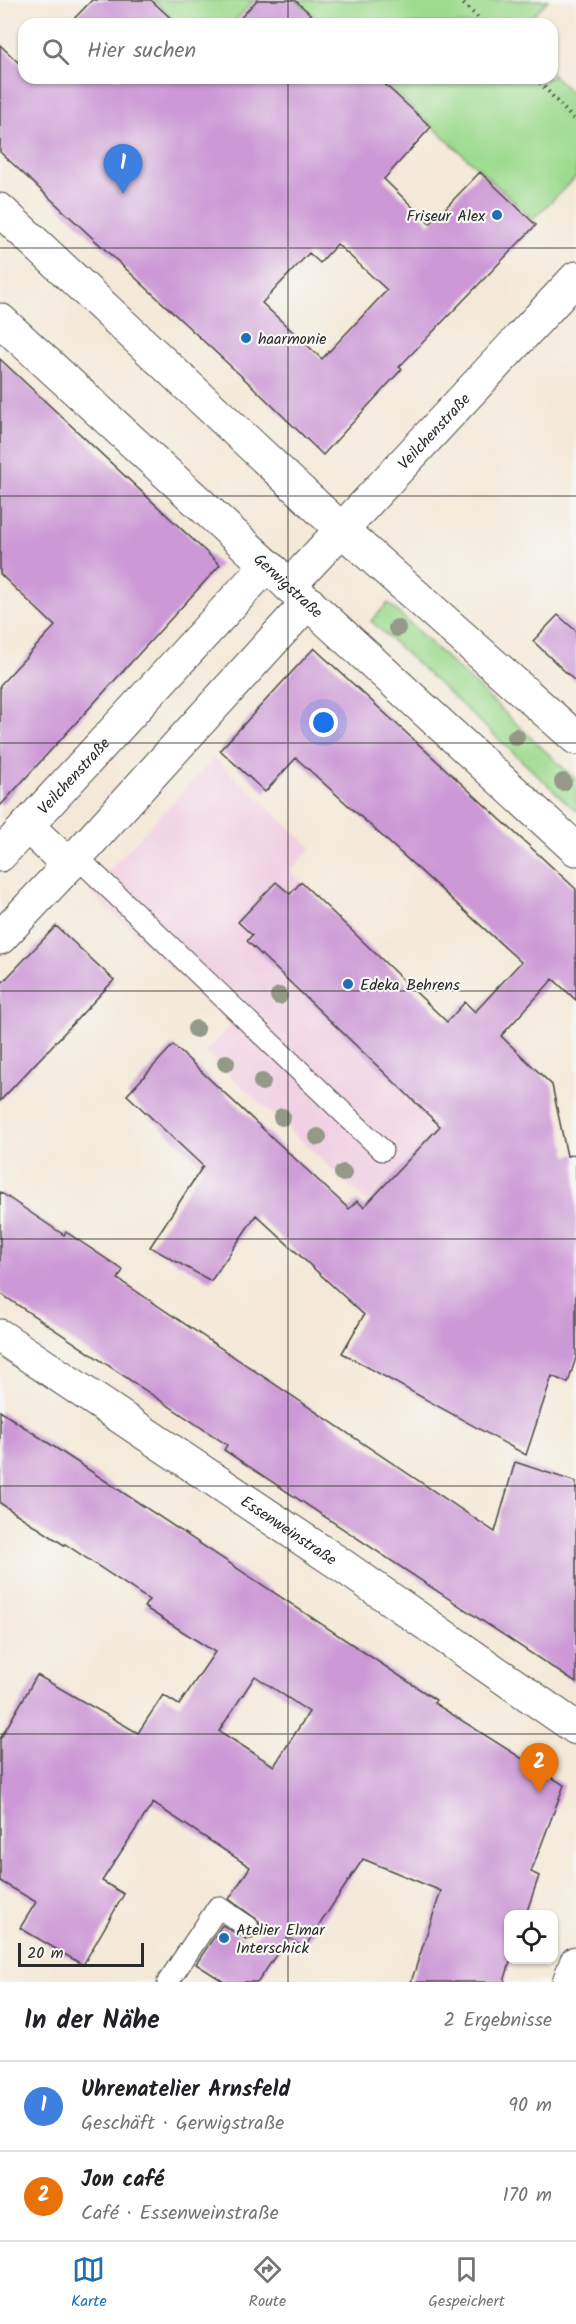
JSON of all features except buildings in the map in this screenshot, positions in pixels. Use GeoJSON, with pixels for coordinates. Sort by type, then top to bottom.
{"type":"FeatureCollection","features":[{"type":"Feature","properties":{"kind":"street"},"geometry":{"type":"LineString","coordinates":[[0,210],[343,531],[576,738]]}},
{"type":"Feature","properties":{"kind":"street","name":"Veilchenstraße"},"geometry":{"type":"LineString","coordinates":[[0,855],[27,826],[288,585],[343,531],[576,278]]}},
{"type":"Feature","properties":{"kind":"street","name":"Gerwigstraße"},"geometry":{"type":"LineString","coordinates":[[0,320],[576,849]]}},
{"type":"Feature","properties":{"kind":"street","name":"Veilchenstraße"},"geometry":{"type":"LineString","coordinates":[[0,938],[73,861],[288,585]]}},
{"type":"Feature","properties":{"kind":"street","name":"Veilchenstraße"},"geometry":{"type":"LineString","coordinates":[[27,826],[73,861]]}},
{"type":"Feature","properties":{"kind":"street","name":"Essenweinstraße"},"geometry":{"type":"LineString","coordinates":[[0,1336],[343,1566],[576,1728]]}},
{"type":"Feature","properties":{"kind":"street"},"geometry":{"type":"LineString","coordinates":[[569,1982],[576,1963]]}},
{"type":"Feature","properties":{"kind":"lane"},"geometry":{"type":"LineString","coordinates":[[73,861],[382,1150]]}},
{"type":"Feature","properties":{"kind":"lane"},"geometry":{"type":"LineString","coordinates":[[168,1982],[218,1907],[248,1927]]}},
{"type":"Feature","properties":{"kind":"path"},"geometry":{"type":"LineString","coordinates":[[459,0],[478,18]]}},
{"type":"Feature","properties":{"kind":"path"},"geometry":{"type":"LineString","coordinates":[[541,84],[576,122]]}},
{"type":"Feature","properties":{"kind":"shaded area"},"geometry":{"type":"Polygon","coordinates":[[[214,758],[312,848],[290,871],[496,1068],[367,1202],[205,1052],[231,1024],[89,891],[214,758]]]}},
{"type":"Feature","properties":{"kind":"green space"},"geometry":{"type":"Polygon","coordinates":[[[154,0],[254,0],[238,18],[173,18],[154,0]]]}},
{"type":"Feature","properties":{"kind":"green space"},"geometry":{"type":"Polygon","coordinates":[[[296,0],[548,0],[531,18],[316,18],[296,0]]]}},
{"type":"Feature","properties":{"kind":"green space"},"geometry":{"type":"Polygon","coordinates":[[[558,80],[576,97],[576,177],[533,219],[387,84],[558,84],[558,80]]]}},
{"type":"Feature","properties":{"kind":"green space"},"geometry":{"type":"Polygon","coordinates":[[[388,603],[576,780],[576,811],[371,621],[388,603]]]}},
{"type":"Feature","properties":{"kind":"place","name":"Uhrenatelier Arnsfeld"},"geometry":{"type":"Point","coordinates":[123,194]}},
{"type":"Feature","properties":{"kind":"place","name":"Friseur Alex"},"geometry":{"type":"Point","coordinates":[497,215]}},
{"type":"Feature","properties":{"kind":"place","name":"haarmonie"},"geometry":{"type":"Point","coordinates":[246,338]}},
{"type":"Feature","properties":{"kind":"place","name":"Edeka Behrens"},"geometry":{"type":"Point","coordinates":[348,984]}},
{"type":"Feature","properties":{"kind":"place","name":"Jon café"},"geometry":{"type":"Point","coordinates":[539,1793]}},
{"type":"Feature","properties":{"kind":"place","name":"Atelier Elmar Interschick"},"geometry":{"type":"Point","coordinates":[224,1938]}}]}
